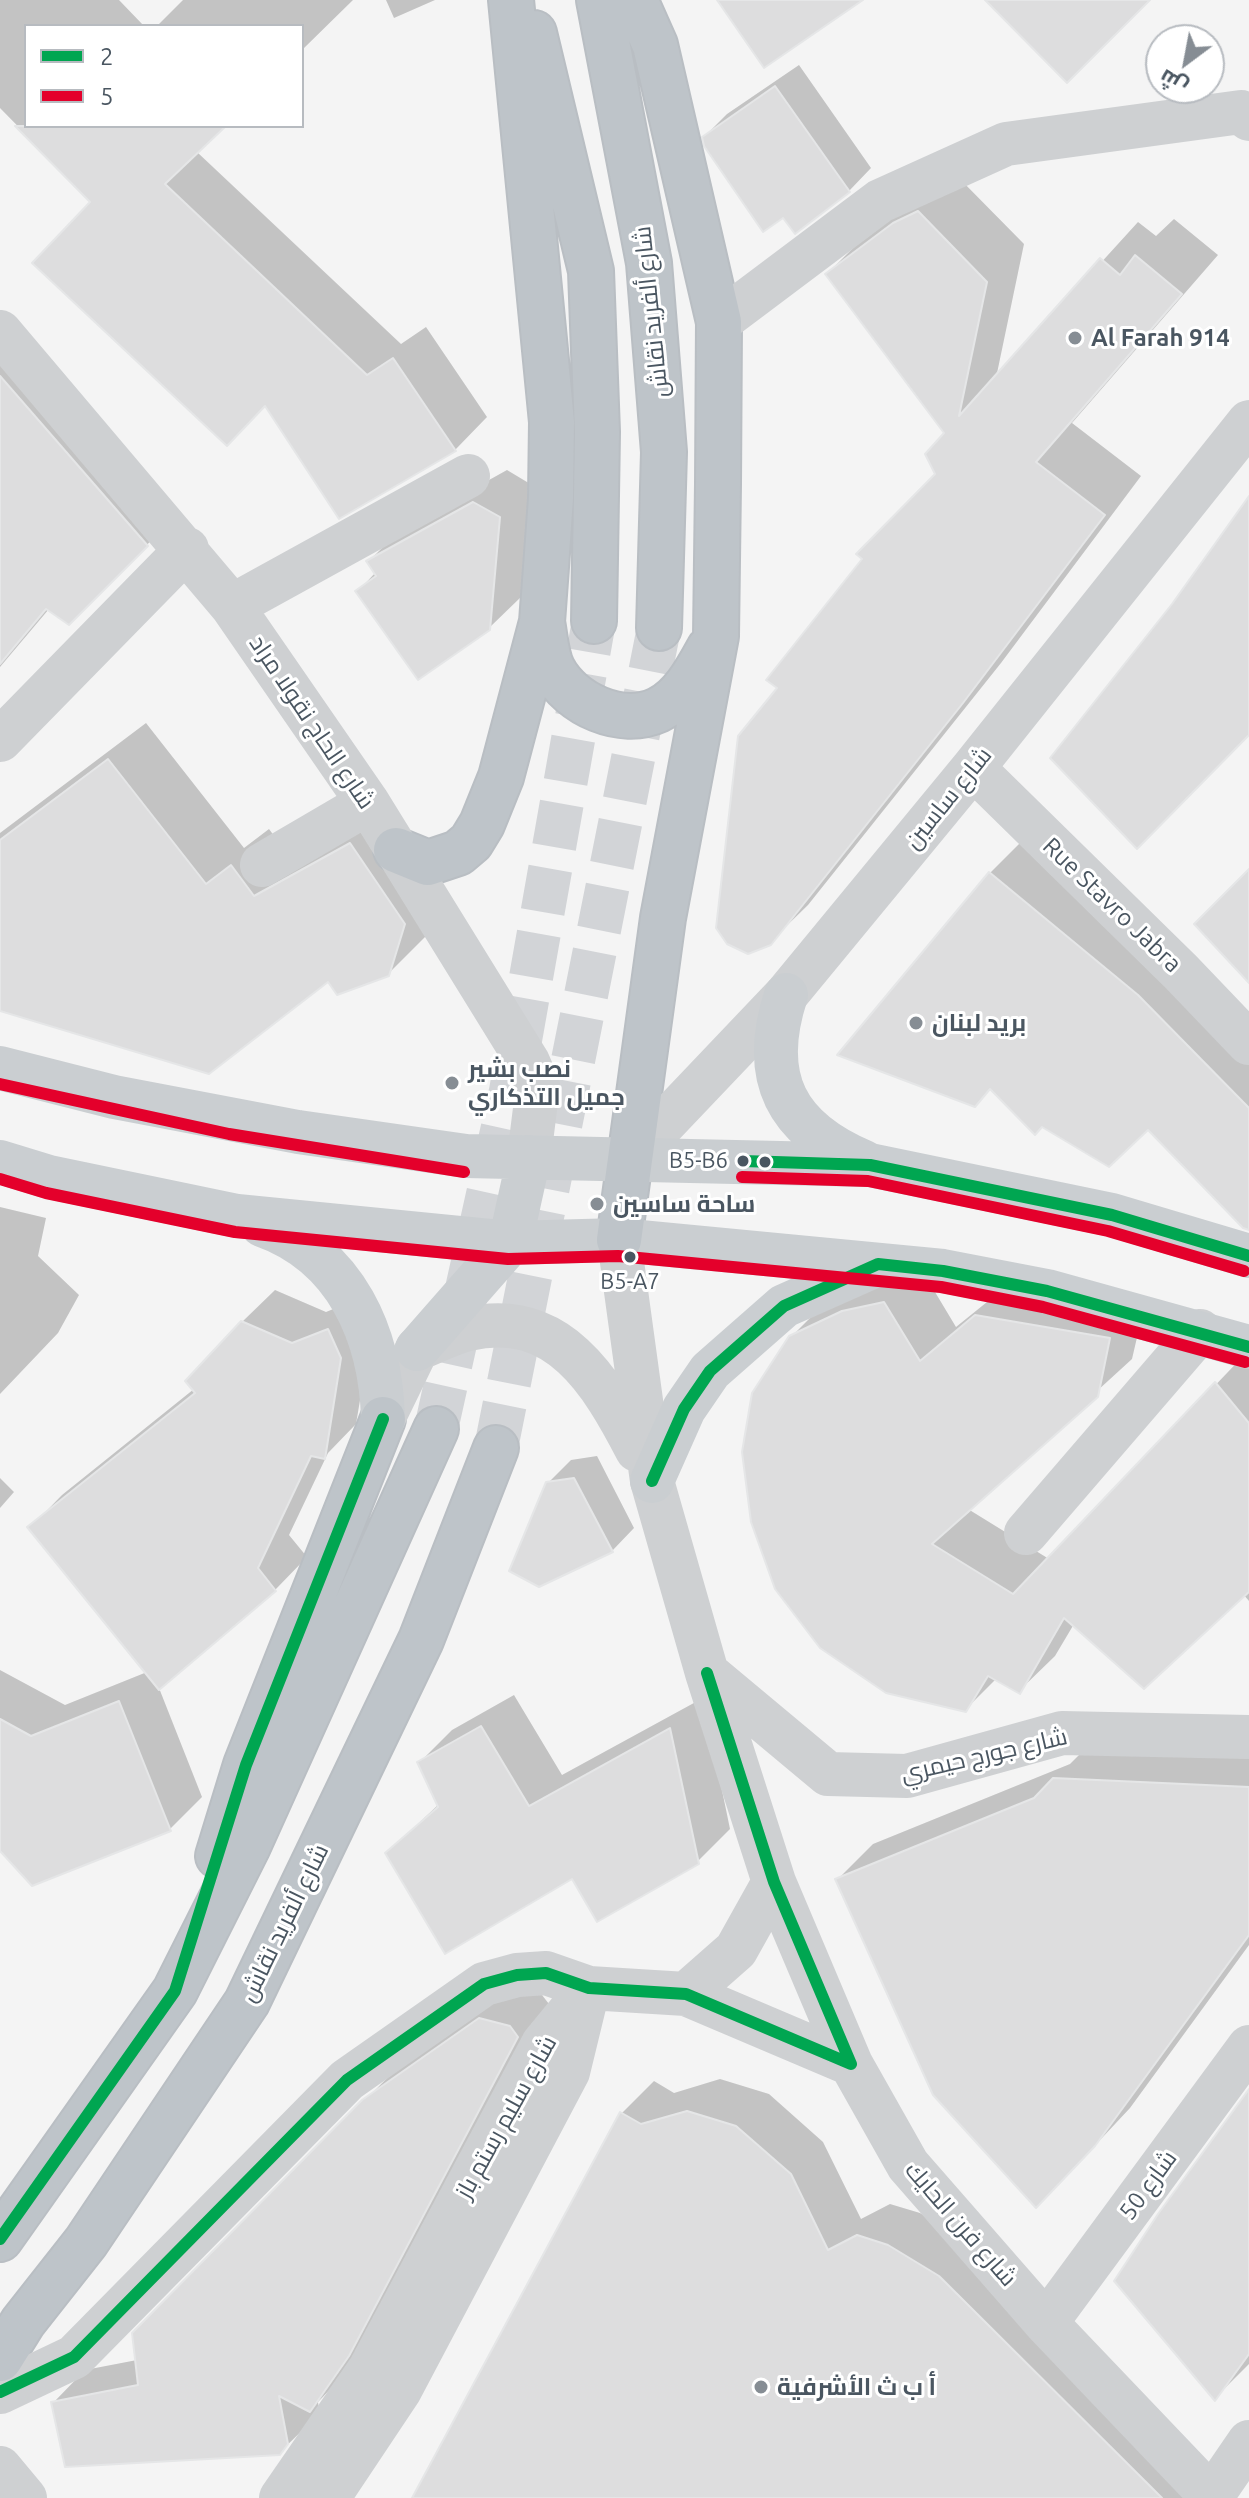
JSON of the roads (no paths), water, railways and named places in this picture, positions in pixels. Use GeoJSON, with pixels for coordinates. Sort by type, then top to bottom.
{"type":"FeatureCollection","features":[{"type":"Feature","properties":{"kind":"highway"},"geometry":{"type":"LineString","coordinates":[[396,850],[428,863],[458,853],[471,842],[501,777],[542,622],[551,498],[552,422],[511,0]]}},
{"type":"Feature","properties":{"kind":"highway"},"geometry":{"type":"LineString","coordinates":[[525,0],[591,271],[597,432],[594,621]]}},
{"type":"Feature","properties":{"kind":"highway","name":"شارع ألفريد نقاش"},"geometry":{"type":"LineString","coordinates":[[599,0],[649,263],[664,452],[659,628]]}},
{"type":"Feature","properties":{"kind":"highway"},"geometry":{"type":"LineString","coordinates":[[619,1240],[663,918],[716,636],[719,322],[655,45],[635,0]]}},
{"type":"Feature","properties":{"kind":"highway"},"geometry":{"type":"LineString","coordinates":[[542,622],[551,668],[573,698],[615,715],[658,710],[692,681],[716,636]]}},
{"type":"Feature","properties":{"kind":"highway"},"geometry":{"type":"LineString","coordinates":[[175,1991],[246,1765],[383,1419]]}},
{"type":"Feature","properties":{"kind":"highway"},"geometry":{"type":"LineString","coordinates":[[0,2239],[175,1991],[248,1846],[436,1429]]}},
{"type":"Feature","properties":{"kind":"highway","name":"شارع ألفريد نقاش"},"geometry":{"type":"LineString","coordinates":[[0,2359],[23,2322],[86,2242],[247,2002],[421,1640],[496,1448]]}},
{"type":"Feature","properties":{"kind":"main road"},"geometry":{"type":"LineString","coordinates":[[786,995],[777,1022],[775,1051],[779,1080],[790,1107],[808,1129],[830,1148],[870,1165]]}},
{"type":"Feature","properties":{"kind":"main road"},"geometry":{"type":"LineString","coordinates":[[0,1068],[114,1097],[298,1132],[466,1156],[870,1165],[1112,1215],[1249,1256]]}},
{"type":"Feature","properties":{"kind":"main road"},"geometry":{"type":"LineString","coordinates":[[417,1349],[510,1243],[529,1157]]}},
{"type":"Feature","properties":{"kind":"main road"},"geometry":{"type":"LineString","coordinates":[[0,1162],[49,1177],[237,1216],[510,1243],[619,1240],[943,1271],[1047,1291],[1249,1347]]}},
{"type":"Feature","properties":{"kind":"main road"},"geometry":{"type":"LineString","coordinates":[[237,1216],[274,1229],[307,1249],[335,1276],[358,1307],[377,1355],[382,1380],[383,1419]]}},
{"type":"Feature","properties":{"kind":"main road"},"geometry":{"type":"LineString","coordinates":[[652,1481],[684,1409],[710,1371],[784,1306],[878,1264]]}},
{"type":"Feature","properties":{"kind":"street"},"geometry":{"type":"LineString","coordinates":[[719,322],[880,201],[1006,144],[1241,112],[1249,119]]}},
{"type":"Feature","properties":{"kind":"street","name":"شارع الحاج نقولا مراد"},"geometry":{"type":"LineString","coordinates":[[0,332],[187,549],[232,606],[368,803],[528,1062],[538,1085],[529,1157]]}},
{"type":"Feature","properties":{"kind":"street","name":"شارع ساسين"},"geometry":{"type":"LineString","coordinates":[[630,1159],[786,995],[973,768],[1249,422]]}},
{"type":"Feature","properties":{"kind":"street"},"geometry":{"type":"LineString","coordinates":[[232,606],[468,476]]}},
{"type":"Feature","properties":{"kind":"street"},"geometry":{"type":"LineString","coordinates":[[0,740],[187,549]]}},
{"type":"Feature","properties":{"kind":"street","name":"Rue Stavro Jabra"},"geometry":{"type":"LineString","coordinates":[[973,768],[1249,1043]]}},
{"type":"Feature","properties":{"kind":"street"},"geometry":{"type":"LineString","coordinates":[[262,865],[368,803]]}},
{"type":"Feature","properties":{"kind":"street"},"geometry":{"type":"LineString","coordinates":[[619,1240],[652,1481]]}},
{"type":"Feature","properties":{"kind":"street"},"geometry":{"type":"LineString","coordinates":[[383,1419],[417,1349],[464,1329],[504,1325],[552,1339],[580,1361],[599,1382],[652,1481]]}},
{"type":"Feature","properties":{"kind":"street"},"geometry":{"type":"LineString","coordinates":[[1026,1533],[1200,1331]]}},
{"type":"Feature","properties":{"kind":"street","name":"شارع فرن الحايك"},"geometry":{"type":"LineString","coordinates":[[652,1481],[707,1673],[774,1882],[851,2064],[908,2165],[1046,2323],[1212,2497]]}},
{"type":"Feature","properties":{"kind":"street","name":"شارع جورج حيمري"},"geometry":{"type":"LineString","coordinates":[[707,1673],[828,1774],[907,1776],[1062,1733],[1249,1737]]}},
{"type":"Feature","properties":{"kind":"street"},"geometry":{"type":"LineString","coordinates":[[686,1994],[736,1950],[774,1882]]}},
{"type":"Feature","properties":{"kind":"street"},"geometry":{"type":"LineString","coordinates":[[0,2392],[74,2357],[347,2080],[484,1984],[517,1975],[546,1973],[589,1988],[686,1994],[851,2064]]}},
{"type":"Feature","properties":{"kind":"street","name":"شارع سليم رستم باز"},"geometry":{"type":"LineString","coordinates":[[281,2498],[370,2369],[543,2044],[589,1988]]}},
{"type":"Feature","properties":{"kind":"street","name":"شارع سليم رستم باز"},"geometry":{"type":"LineString","coordinates":[[328,2498],[400,2390],[568,2072],[589,1988]]}},
{"type":"Feature","properties":{"kind":"street","name":"شارع 50"},"geometry":{"type":"LineString","coordinates":[[1046,2323],[1249,2047]]}},
{"type":"Feature","properties":{"kind":"street"},"geometry":{"type":"LineString","coordinates":[[1212,2497],[1249,2442]]}},
{"type":"Feature","properties":{"kind":"street"},"geometry":{"type":"LineString","coordinates":[[0,2468],[25,2498]]}},
{"type":"Feature","properties":{"kind":"tunnel"},"geometry":{"type":"LineString","coordinates":[[436,1429],[511,1091],[594,621]]}},
{"type":"Feature","properties":{"kind":"tunnel"},"geometry":{"type":"LineString","coordinates":[[496,1448],[659,628]]}},
{"type":"Feature","properties":{"kind":"place","name":"Al Farah 914"},"geometry":{"type":"Point","coordinates":[1075,338]}},
{"type":"Feature","properties":{"kind":"place","name":"بريد لبنان"},"geometry":{"type":"Point","coordinates":[916,1023]}},
{"type":"Feature","properties":{"kind":"place","name":"نصب بشير جميل التذكاري"},"geometry":{"type":"Point","coordinates":[452,1083]}},
{"type":"Feature","properties":{"kind":"place","name":"B5-B6"},"geometry":{"type":"Point","coordinates":[743,1161]}},
{"type":"Feature","properties":{"kind":"place","name":"ساحة ساسين"},"geometry":{"type":"Point","coordinates":[597,1204]}},
{"type":"Feature","properties":{"kind":"place","name":"B5-A7"},"geometry":{"type":"Point","coordinates":[630,1257]}},
{"type":"Feature","properties":{"kind":"place","name":"أ ب ث الأشرفية"},"geometry":{"type":"Point","coordinates":[761,2387]}}]}
